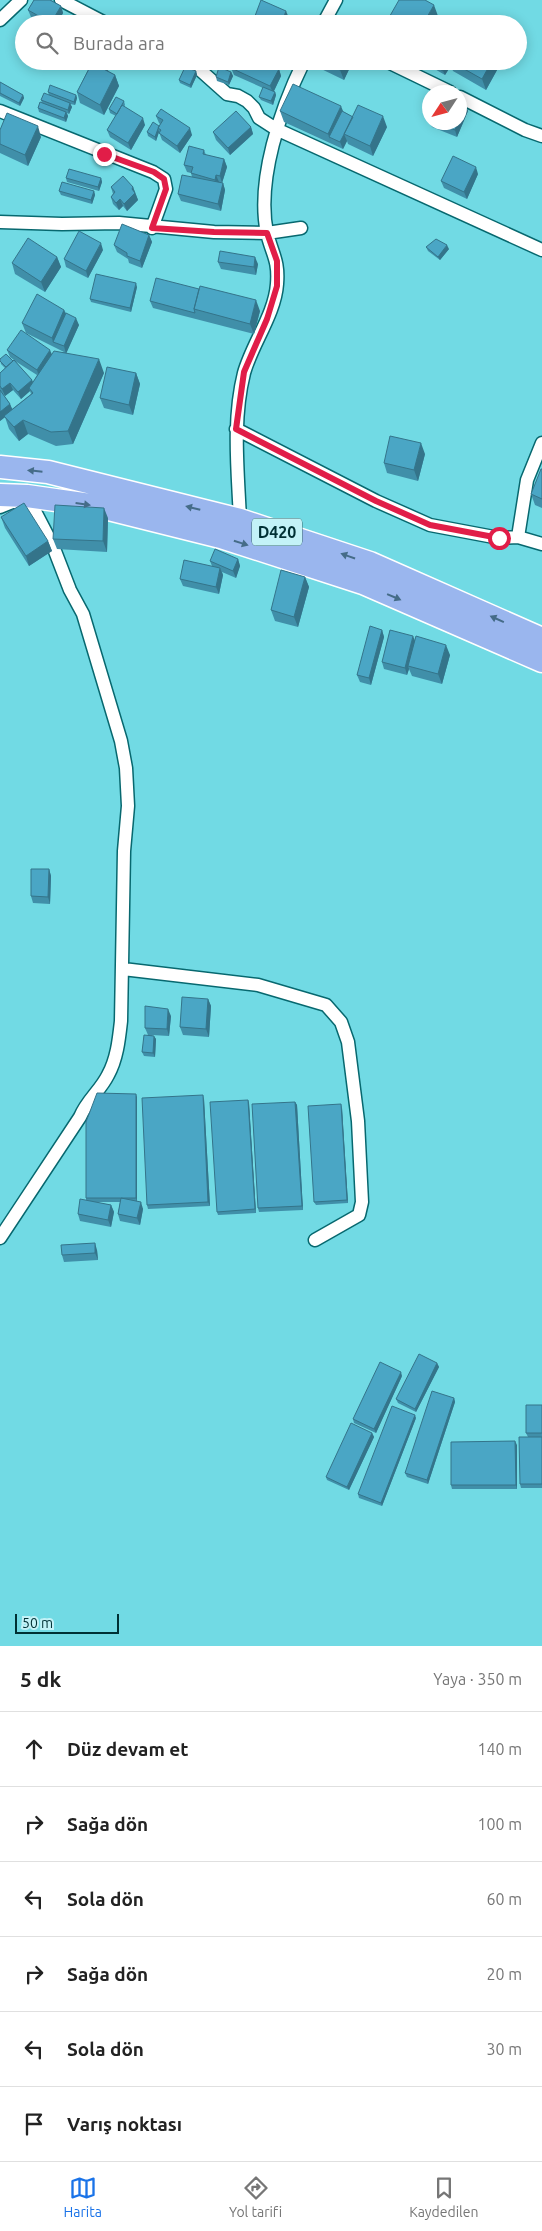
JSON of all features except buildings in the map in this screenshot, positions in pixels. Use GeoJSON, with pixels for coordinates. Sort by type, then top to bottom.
{"type":"FeatureCollection","features":[{"type":"Feature","properties":{"kind":"highway","name":"D420"},"geometry":{"type":"LineString","coordinates":[[0,467],[48,472],[240,520],[370,563],[542,639]]}},
{"type":"Feature","properties":{"kind":"highway","name":"D420"},"geometry":{"type":"LineString","coordinates":[[0,495],[27,496],[97,506],[221,537],[363,583],[542,661]]}},
{"type":"Feature","properties":{"kind":"street"},"geometry":{"type":"LineString","coordinates":[[2,13],[21,0]]}},
{"type":"Feature","properties":{"kind":"street"},"geometry":{"type":"LineString","coordinates":[[61,0],[90,15]]}},
{"type":"Feature","properties":{"kind":"street"},"geometry":{"type":"LineString","coordinates":[[328,15],[336,0]]}},
{"type":"Feature","properties":{"kind":"street"},"geometry":{"type":"LineString","coordinates":[[201,70],[227,94],[238,96],[247,101],[254,108],[259,118],[276,129],[542,250]]}},
{"type":"Feature","properties":{"kind":"street"},"geometry":{"type":"LineString","coordinates":[[240,520],[236,429],[244,372],[267,319],[277,286],[277,261],[267,233],[265,194],[276,129],[300,70]]}},
{"type":"Feature","properties":{"kind":"street"},"geometry":{"type":"LineString","coordinates":[[405,70],[436,85]]}},
{"type":"Feature","properties":{"kind":"street"},"geometry":{"type":"LineString","coordinates":[[467,101],[525,130],[542,136]]}},
{"type":"Feature","properties":{"kind":"street"},"geometry":{"type":"LineString","coordinates":[[0,111],[154,172],[164,179],[166,189],[152,228]]}},
{"type":"Feature","properties":{"kind":"street"},"geometry":{"type":"LineString","coordinates":[[0,222],[119,223],[152,228],[214,232],[267,233],[301,228]]}},
{"type":"Feature","properties":{"kind":"street"},"geometry":{"type":"LineString","coordinates":[[236,429],[376,501],[430,525],[499,538],[518,537],[542,544]]}},
{"type":"Feature","properties":{"kind":"street"},"geometry":{"type":"LineString","coordinates":[[518,537],[527,480],[542,443]]}},
{"type":"Feature","properties":{"kind":"street"},"geometry":{"type":"LineString","coordinates":[[0,507],[27,496],[53,546],[70,590],[83,614],[123,750],[128,806],[124,852],[123,969],[118,1047],[109,1075],[86,1104],[80,1117],[0,1238]]}},
{"type":"Feature","properties":{"kind":"street"},"geometry":{"type":"LineString","coordinates":[[123,969],[258,985],[326,1005],[341,1022],[348,1042],[358,1120],[362,1202],[359,1215],[315,1240]]}},
{"type":"Feature","properties":{"kind":"route"},"geometry":{"type":"LineString","coordinates":[[104,154],[154,172],[164,179],[166,189],[152,228],[267,233],[277,261],[277,286],[267,319],[244,372],[236,429],[376,501],[430,525],[499,538]]}}]}
